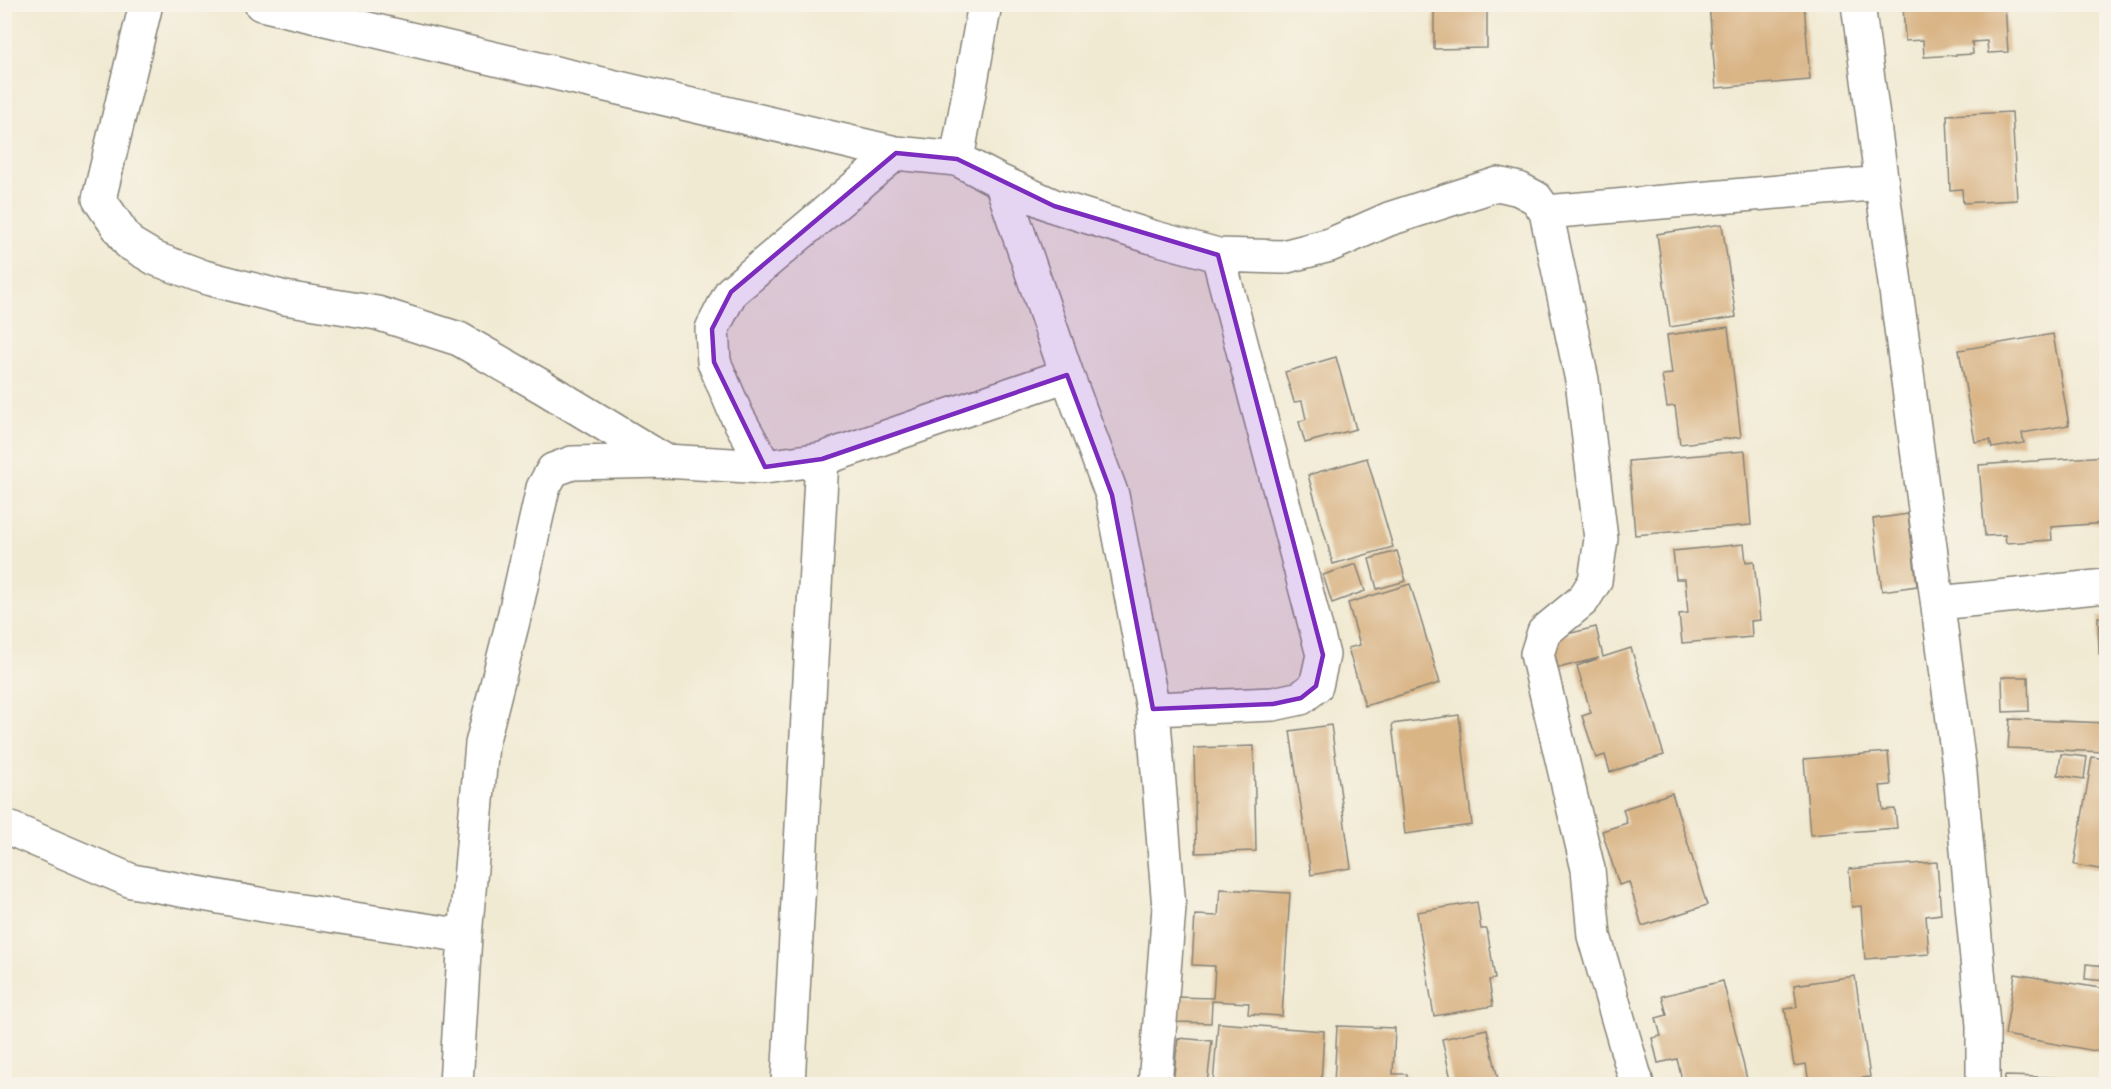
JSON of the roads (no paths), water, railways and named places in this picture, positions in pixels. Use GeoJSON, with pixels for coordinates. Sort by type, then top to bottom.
{"type":"FeatureCollection","features":[{"type":"Feature","properties":{"kind":"street"},"geometry":{"type":"LineString","coordinates":[[146,4],[99,199],[129,243],[156,259],[204,277],[285,298],[377,313],[459,339],[665,461]]}},
{"type":"Feature","properties":{"kind":"street"},"geometry":{"type":"LineString","coordinates":[[261,4],[896,153],[957,159],[1054,206],[1218,255],[1283,257],[1330,245],[1389,219],[1498,184],[1519,189],[1536,198],[1546,212],[1582,380],[1601,539],[1595,581],[1583,600],[1544,632],[1537,654],[1588,868],[1594,936],[1637,1084]]}},
{"type":"Feature","properties":{"kind":"street"},"geometry":{"type":"LineString","coordinates":[[957,159],[985,4]]}},
{"type":"Feature","properties":{"kind":"street"},"geometry":{"type":"LineString","coordinates":[[1858,4],[1960,773],[1983,1025],[1983,1084]]}},
{"type":"Feature","properties":{"kind":"street"},"geometry":{"type":"LineString","coordinates":[[765,467],[736,414],[714,362],[712,329],[731,292],[896,153]]}},
{"type":"Feature","properties":{"kind":"street"},"geometry":{"type":"LineString","coordinates":[[1001,182],[1067,375],[1112,495],[1153,710],[1169,908],[1155,1084]]}},
{"type":"Feature","properties":{"kind":"street"},"geometry":{"type":"LineString","coordinates":[[1546,212],[1882,183]]}},
{"type":"Feature","properties":{"kind":"street"},"geometry":{"type":"LineString","coordinates":[[1153,710],[1272,704],[1301,698],[1316,686],[1323,655],[1218,255]]}},
{"type":"Feature","properties":{"kind":"street"},"geometry":{"type":"LineString","coordinates":[[456,1084],[465,936],[482,744],[543,488],[553,470],[572,463],[665,461],[765,467],[822,459],[1067,375]]}},
{"type":"Feature","properties":{"kind":"street"},"geometry":{"type":"LineString","coordinates":[[788,1084],[822,459]]}},
{"type":"Feature","properties":{"kind":"street"},"geometry":{"type":"LineString","coordinates":[[1938,603],[2106,586]]}},
{"type":"Feature","properties":{"kind":"street"},"geometry":{"type":"LineString","coordinates":[[4,826],[132,880],[268,906],[465,936]]}}]}
